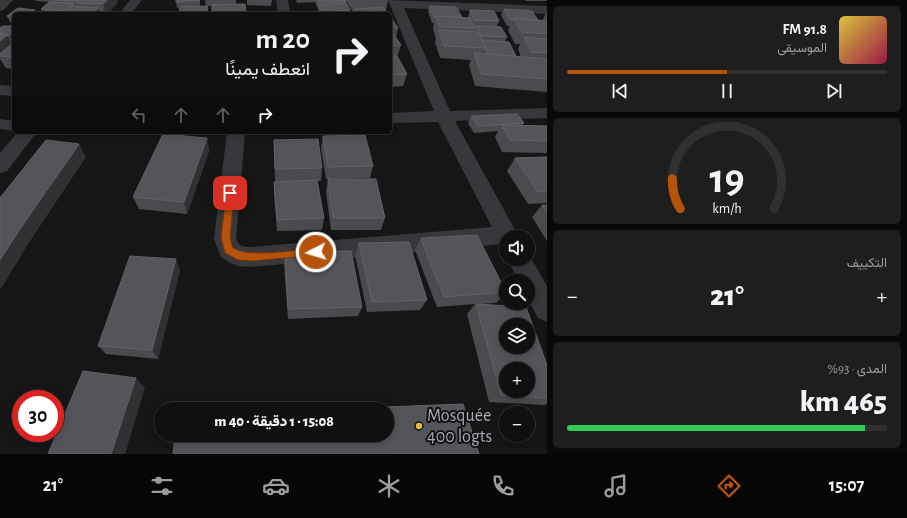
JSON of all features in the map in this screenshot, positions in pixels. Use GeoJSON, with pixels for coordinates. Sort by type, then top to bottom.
{"type":"FeatureCollection","features":[{"type":"Feature","properties":{"kind":"street"},"geometry":{"type":"LineString","coordinates":[[0,7],[7,0]]}},
{"type":"Feature","properties":{"kind":"street"},"geometry":{"type":"LineString","coordinates":[[127,12],[136,0]]}},
{"type":"Feature","properties":{"kind":"street"},"geometry":{"type":"LineString","coordinates":[[282,0],[284,12]]}},
{"type":"Feature","properties":{"kind":"street"},"geometry":{"type":"LineString","coordinates":[[504,230],[444,116],[395,2],[547,10]]}},
{"type":"Feature","properties":{"kind":"street"},"geometry":{"type":"LineString","coordinates":[[0,90],[12,91]]}},
{"type":"Feature","properties":{"kind":"street"},"geometry":{"type":"LineString","coordinates":[[392,118],[547,113]]}},
{"type":"Feature","properties":{"kind":"street"},"geometry":{"type":"LineString","coordinates":[[0,124],[12,126]]}},
{"type":"Feature","properties":{"kind":"street"},"geometry":{"type":"LineString","coordinates":[[0,166],[26,134]]}},
{"type":"Feature","properties":{"kind":"street"},"geometry":{"type":"LineString","coordinates":[[236,134],[225,238],[229,250],[238,256],[252,257],[499,237]]}},
{"type":"Feature","properties":{"kind":"street"},"geometry":{"type":"LineString","coordinates":[[523,266],[547,310]]}},
{"type":"Feature","properties":{"kind":"building"},"geometry":{"type":"Polygon","coordinates":[[[54,0],[79,0],[78,1],[54,0]]]}},
{"type":"Feature","properties":{"kind":"building"},"geometry":{"type":"Polygon","coordinates":[[[79,0],[107,0],[103,4],[77,3],[79,0]]]}},
{"type":"Feature","properties":{"kind":"building"},"geometry":{"type":"Polygon","coordinates":[[[176,0],[200,0],[176,2],[176,0]]]}},
{"type":"Feature","properties":{"kind":"building"},"geometry":{"type":"Polygon","coordinates":[[[317,0],[345,0],[346,1],[319,3],[317,0]]]}},
{"type":"Feature","properties":{"kind":"building"},"geometry":{"type":"Polygon","coordinates":[[[49,2],[74,3],[66,11],[41,9],[49,2]]]}},
{"type":"Feature","properties":{"kind":"building"},"geometry":{"type":"Polygon","coordinates":[[[346,3],[350,10],[322,12],[318,5],[346,3]]]}},
{"type":"Feature","properties":{"kind":"building"},"geometry":{"type":"Polygon","coordinates":[[[245,4],[246,12],[212,12],[212,5],[245,4]]]}},
{"type":"Feature","properties":{"kind":"building"},"geometry":{"type":"Polygon","coordinates":[[[71,6],[98,8],[95,12],[65,12],[71,6]]]}},
{"type":"Feature","properties":{"kind":"building"},"geometry":{"type":"Polygon","coordinates":[[[207,6],[208,12],[179,12],[180,7],[207,6]]]}},
{"type":"Feature","properties":{"kind":"building"},"geometry":{"type":"Polygon","coordinates":[[[429,6],[456,7],[462,17],[434,17],[429,6]]]}},
{"type":"Feature","properties":{"kind":"building"},"geometry":{"type":"Polygon","coordinates":[[[383,7],[387,12],[357,12],[355,9],[383,7]]]}},
{"type":"Feature","properties":{"kind":"building"},"geometry":{"type":"Polygon","coordinates":[[[18,8],[35,10],[32,12],[12,12],[18,8]]]}},
{"type":"Feature","properties":{"kind":"building"},"geometry":{"type":"Polygon","coordinates":[[[504,9],[532,11],[538,20],[514,18],[513,20],[510,20],[504,9]]]}},
{"type":"Feature","properties":{"kind":"building"},"geometry":{"type":"Polygon","coordinates":[[[470,10],[494,11],[499,21],[474,20],[470,10]]]}},
{"type":"Feature","properties":{"kind":"building"},"geometry":{"type":"Polygon","coordinates":[[[12,12],[12,17],[7,16],[12,12]]]}},
{"type":"Feature","properties":{"kind":"building"},"geometry":{"type":"Polygon","coordinates":[[[436,16],[470,18],[475,28],[440,27],[436,16]]]}},
{"type":"Feature","properties":{"kind":"building"},"geometry":{"type":"Polygon","coordinates":[[[514,18],[547,21],[547,34],[521,32],[514,18]]]}},
{"type":"Feature","properties":{"kind":"building"},"geometry":{"type":"Polygon","coordinates":[[[392,19],[398,28],[392,28],[392,19]]]}},
{"type":"Feature","properties":{"kind":"building"},"geometry":{"type":"Polygon","coordinates":[[[3,26],[12,26],[12,34],[9,36],[0,34],[0,28],[3,26]]]}},
{"type":"Feature","properties":{"kind":"building"},"geometry":{"type":"Polygon","coordinates":[[[476,26],[501,27],[507,37],[481,36],[476,26]]]}},
{"type":"Feature","properties":{"kind":"building"},"geometry":{"type":"Polygon","coordinates":[[[439,30],[478,32],[486,48],[444,46],[439,30]]]}},
{"type":"Feature","properties":{"kind":"building"},"geometry":{"type":"Polygon","coordinates":[[[392,32],[401,45],[392,46],[392,32]]]}},
{"type":"Feature","properties":{"kind":"building"},"geometry":{"type":"Polygon","coordinates":[[[0,34],[7,35],[0,41],[0,34]]]}},
{"type":"Feature","properties":{"kind":"building"},"geometry":{"type":"Polygon","coordinates":[[[524,37],[547,39],[547,53],[531,52],[524,37]]]}},
{"type":"Feature","properties":{"kind":"building"},"geometry":{"type":"Polygon","coordinates":[[[482,40],[509,42],[516,56],[488,54],[482,40]]]}},
{"type":"Feature","properties":{"kind":"building"},"geometry":{"type":"Polygon","coordinates":[[[12,44],[12,57],[0,56],[0,54],[12,44]]]}},
{"type":"Feature","properties":{"kind":"building"},"geometry":{"type":"Polygon","coordinates":[[[474,53],[547,59],[547,79],[481,74],[474,53]]]}},
{"type":"Feature","properties":{"kind":"building"},"geometry":{"type":"Polygon","coordinates":[[[392,56],[397,56],[407,74],[392,75],[392,56]]]}},
{"type":"Feature","properties":{"kind":"building"},"geometry":{"type":"Polygon","coordinates":[[[517,114],[524,123],[478,126],[471,116],[517,114]]]}},
{"type":"Feature","properties":{"kind":"building"},"geometry":{"type":"Polygon","coordinates":[[[502,125],[547,126],[547,141],[510,140],[502,125]]]}},
{"type":"Feature","properties":{"kind":"building"},"geometry":{"type":"Polygon","coordinates":[[[163,134],[207,138],[184,202],[133,197],[163,134]]]}},
{"type":"Feature","properties":{"kind":"building"},"geometry":{"type":"Polygon","coordinates":[[[365,135],[373,166],[328,167],[323,136],[365,135]]]}},
{"type":"Feature","properties":{"kind":"building"},"geometry":{"type":"Polygon","coordinates":[[[318,139],[322,168],[275,169],[274,140],[318,139]]]}},
{"type":"Feature","properties":{"kind":"building"},"geometry":{"type":"Polygon","coordinates":[[[46,140],[79,144],[0,260],[0,198],[46,140]]]}},
{"type":"Feature","properties":{"kind":"building"},"geometry":{"type":"Polygon","coordinates":[[[547,157],[547,191],[538,192],[515,158],[547,157]]]}},
{"type":"Feature","properties":{"kind":"building"},"geometry":{"type":"Polygon","coordinates":[[[328,179],[376,179],[385,218],[333,218],[328,179]]]}},
{"type":"Feature","properties":{"kind":"building"},"geometry":{"type":"Polygon","coordinates":[[[317,180],[324,218],[277,220],[274,182],[317,180]]]}},
{"type":"Feature","properties":{"kind":"building"},"geometry":{"type":"Polygon","coordinates":[[[542,205],[547,205],[547,213],[542,205]]]}},
{"type":"Feature","properties":{"kind":"building"},"geometry":{"type":"Polygon","coordinates":[[[477,235],[499,278],[499,293],[444,297],[421,238],[477,235]]]}},
{"type":"Feature","properties":{"kind":"building"},"geometry":{"type":"Polygon","coordinates":[[[409,242],[427,300],[372,302],[359,243],[409,242]]]}},
{"type":"Feature","properties":{"kind":"building"},"geometry":{"type":"Polygon","coordinates":[[[351,251],[362,307],[288,309],[285,252],[351,251]]]}},
{"type":"Feature","properties":{"kind":"building"},"geometry":{"type":"Polygon","coordinates":[[[130,256],[176,259],[152,350],[98,346],[130,256]]]}},
{"type":"Feature","properties":{"kind":"building"},"geometry":{"type":"Polygon","coordinates":[[[476,304],[499,305],[499,310],[527,310],[530,318],[499,318],[499,354],[535,354],[535,332],[547,365],[547,398],[535,397],[535,362],[499,362],[499,388],[476,304]]]}},
{"type":"Feature","properties":{"kind":"building"},"geometry":{"type":"Polygon","coordinates":[[[83,371],[136,378],[111,454],[48,454],[53,442],[64,442],[64,416],[83,371]]]}},
{"type":"Feature","properties":{"kind":"building","name":"Mosquée 400 logts"},"geometry":{"type":"Polygon","coordinates":[[[463,404],[479,454],[173,454],[174,442],[394,442],[394,407],[463,404]]]}},
{"type":"Feature","properties":{"kind":"place","name":"Mosquée 400 logts"},"geometry":{"type":"Point","coordinates":[419,426]}},
{"type":"Feature","properties":{"kind":"route"},"geometry":{"type":"LineString","coordinates":[[230,193],[225,238],[229,250],[238,256],[252,257],[316,252]]}}]}
